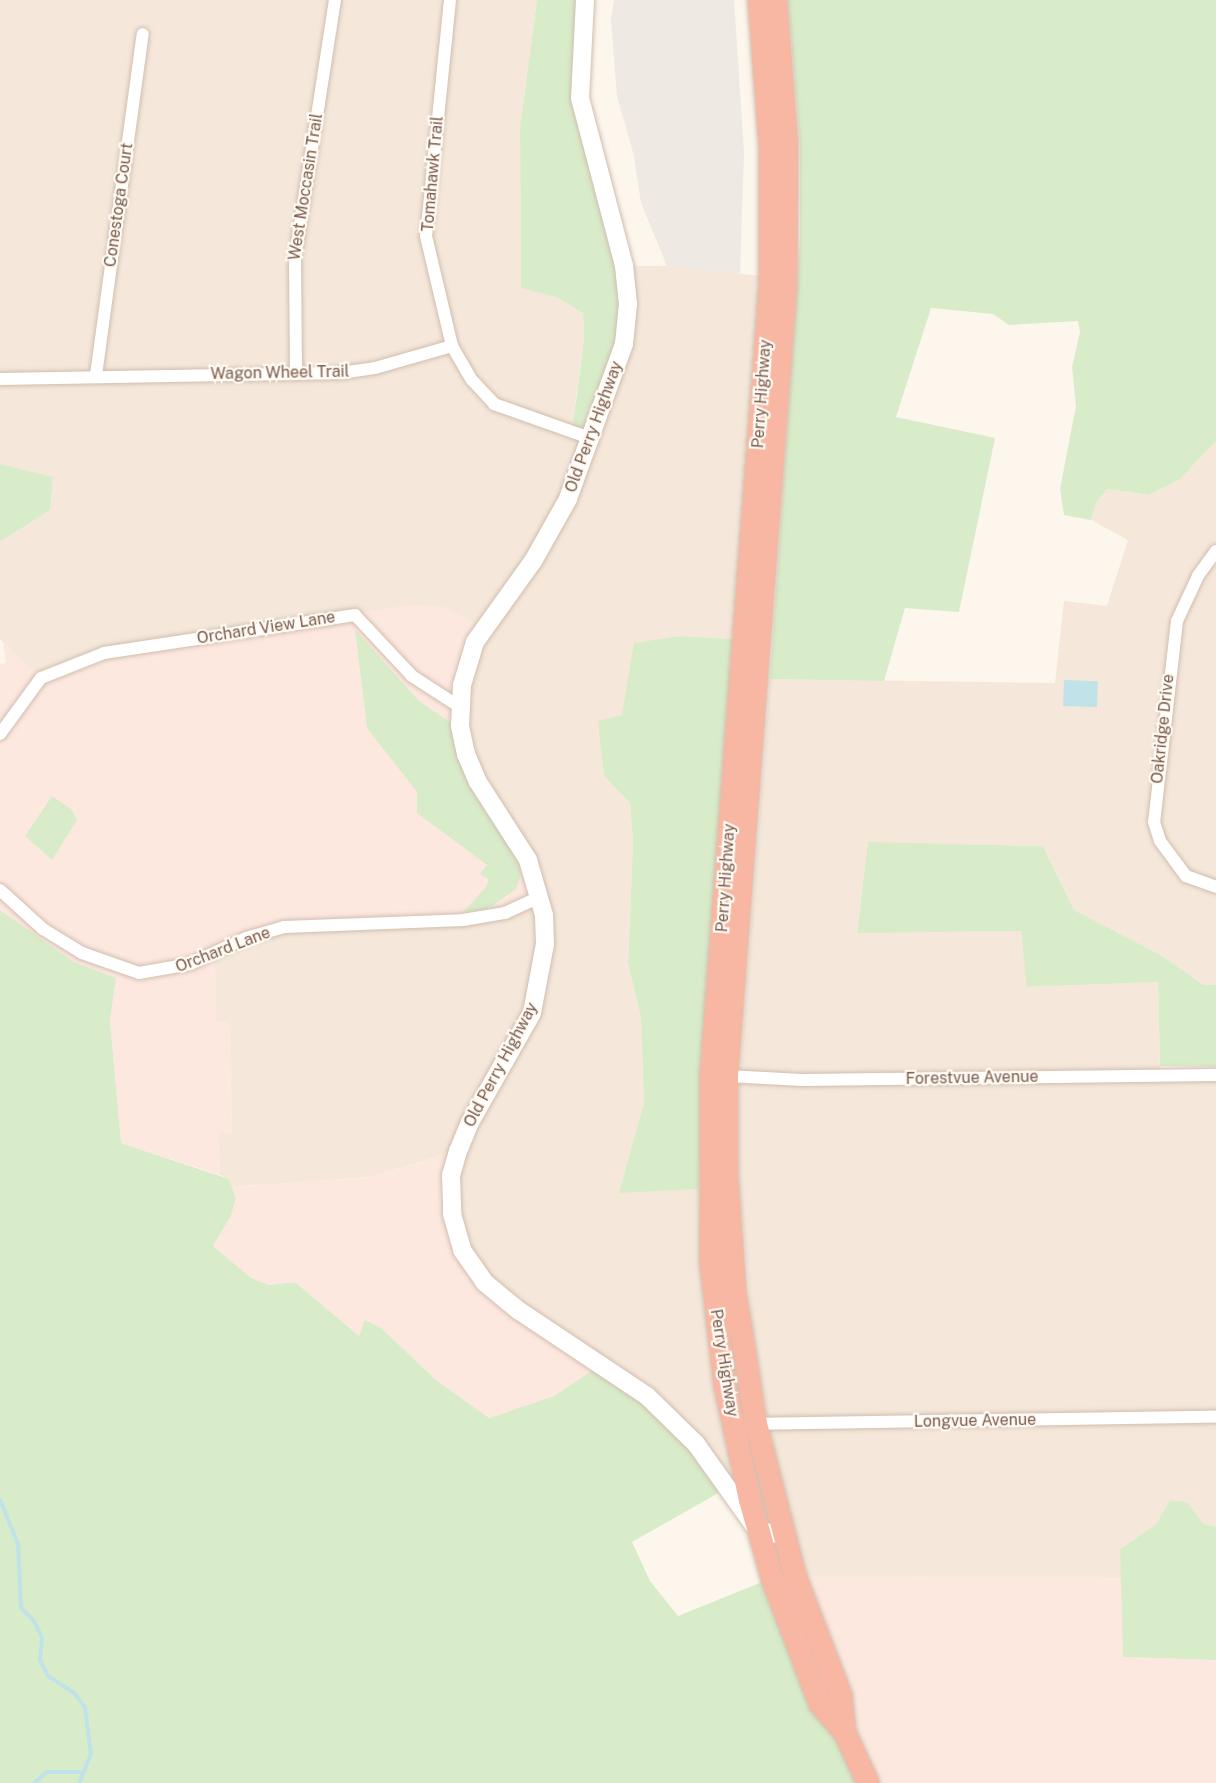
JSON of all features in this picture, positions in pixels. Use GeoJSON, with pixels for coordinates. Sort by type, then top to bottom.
{"type":"FeatureCollection","features":[{"type":"Feature","properties":{"kind":"highway","name":"Perry Highway"},"geometry":{"type":"LineString","coordinates":[[759,0],[771,145],[770,285],[709,1119],[711,1264],[718,1339],[733,1425],[758,1531],[788,1624],[820,1704],[845,1733],[868,1783]]}},
{"type":"Feature","properties":{"kind":"highway","name":"Perry Highway"},"geometry":{"type":"LineString","coordinates":[[776,0],[787,144],[786,285],[728,1076],[730,1233],[740,1336],[756,1424],[783,1535],[841,1696],[845,1733]]}},
{"type":"Feature","properties":{"kind":"street","name":"West Moccasin Trail"},"geometry":{"type":"LineString","coordinates":[[296,374],[295,258],[335,0]]}},
{"type":"Feature","properties":{"kind":"street","name":"Tomahawk Trail"},"geometry":{"type":"LineString","coordinates":[[450,0],[426,236],[452,346]]}},
{"type":"Feature","properties":{"kind":"street","name":"Old Perry Highway"},"geometry":{"type":"LineString","coordinates":[[585,0],[580,98],[624,266],[628,304],[624,344],[592,439],[568,499],[533,561],[475,642],[460,706],[466,754],[478,782],[528,860],[540,897],[545,944],[532,1013],[470,1122],[454,1164],[451,1201],[458,1240],[476,1272],[500,1296],[626,1380],[666,1412],[711,1462],[758,1531]]}},
{"type":"Feature","properties":{"kind":"street","name":"Conestoga Court"},"geometry":{"type":"LineString","coordinates":[[96,375],[142,34]]}},
{"type":"Feature","properties":{"kind":"street","name":"Wagon Wheel Trail"},"geometry":{"type":"LineString","coordinates":[[0,379],[96,375],[296,374],[360,371],[452,346]]}},
{"type":"Feature","properties":{"kind":"street"},"geometry":{"type":"LineString","coordinates":[[452,346],[472,380],[494,404],[592,439]]}},
{"type":"Feature","properties":{"kind":"street","name":"Oakridge Drive"},"geometry":{"type":"LineString","coordinates":[[1216,551],[1198,576],[1177,621],[1154,822],[1164,849],[1186,876],[1216,887]]}},
{"type":"Feature","properties":{"kind":"street","name":"Orchard View Lane"},"geometry":{"type":"LineString","coordinates":[[0,734],[42,678],[104,653],[355,615],[412,676],[460,706]]}},
{"type":"Feature","properties":{"kind":"street","name":"Orchard Lane"},"geometry":{"type":"LineString","coordinates":[[0,890],[43,929],[82,953],[139,973],[190,964],[246,938],[284,927],[463,920],[505,913],[540,897]]}},
{"type":"Feature","properties":{"kind":"street","name":"Forestvue Avenue"},"geometry":{"type":"LineString","coordinates":[[728,1076],[802,1080],[1216,1075]]}},
{"type":"Feature","properties":{"kind":"street","name":"Longvue Avenue"},"geometry":{"type":"LineString","coordinates":[[733,1425],[1216,1417]]}},
{"type":"Feature","properties":{"kind":"street"},"geometry":{"type":"LineString","coordinates":[[758,1531],[783,1535]]}},
{"type":"Feature","properties":{"kind":"shaded area"},"geometry":{"type":"Polygon","coordinates":[[[0,0],[537,0],[520,129],[521,287],[556,297],[583,313],[584,339],[575,404],[624,266],[667,266],[761,276],[735,639],[680,636],[622,715],[599,722],[604,776],[630,803],[633,843],[628,963],[641,1018],[644,1103],[620,1192],[699,1189],[700,1227],[731,1460],[729,1487],[518,1310],[462,1250],[457,1151],[371,1177],[232,1187],[229,1179],[220,1175],[218,1133],[232,1133],[229,1022],[216,1022],[214,953],[478,782],[460,726],[484,628],[443,607],[41,678],[0,639],[0,542],[50,510],[53,478],[0,464],[0,0]]]}},
{"type":"Feature","properties":{"kind":"shaded area"},"geometry":{"type":"Polygon","coordinates":[[[614,0],[734,0],[744,152],[740,274],[667,266],[641,203],[634,156],[617,96],[611,20],[614,0]]]}},
{"type":"Feature","properties":{"kind":"shaded area"},"geometry":{"type":"Polygon","coordinates":[[[1216,441],[1216,985],[1204,985],[1159,954],[1074,910],[1043,846],[868,843],[857,932],[1021,931],[1028,987],[1158,982],[1160,1075],[1216,1075],[1216,1527],[1204,1524],[1187,1502],[1170,1500],[1156,1524],[1120,1549],[1123,1577],[795,1576],[753,1334],[739,1175],[740,1077],[770,679],[1055,683],[1064,601],[1107,606],[1128,540],[1091,520],[1097,501],[1107,489],[1149,495],[1179,480],[1216,441]]]}},
{"type":"Feature","properties":{"kind":"shaded area"},"geometry":{"type":"Polygon","coordinates":[[[411,605],[443,607],[485,628],[460,726],[540,897],[505,913],[313,924],[215,953],[216,1021],[229,1022],[232,1133],[218,1133],[220,1175],[121,1143],[110,1021],[116,978],[74,962],[0,910],[0,664],[6,663],[3,642],[42,678],[104,653],[411,605]]]}},
{"type":"Feature","properties":{"kind":"shaded area"},"geometry":{"type":"Polygon","coordinates":[[[458,1151],[451,1176],[468,1261],[602,1364],[554,1396],[489,1418],[436,1380],[381,1328],[359,1336],[295,1282],[269,1285],[251,1278],[213,1246],[231,1216],[236,1198],[232,1187],[371,1177],[458,1151]]]}},
{"type":"Feature","properties":{"kind":"shaded area"},"geometry":{"type":"Polygon","coordinates":[[[795,1576],[1123,1577],[1123,1657],[1216,1660],[1216,1783],[868,1783],[795,1576]]]}},
{"type":"Feature","properties":{"kind":"green space"},"geometry":{"type":"Polygon","coordinates":[[[537,0],[585,0],[580,98],[628,304],[593,439],[572,432],[584,339],[583,313],[556,297],[521,288],[520,128],[537,0]]]}},
{"type":"Feature","properties":{"kind":"green space"},"geometry":{"type":"Polygon","coordinates":[[[788,0],[1216,0],[1216,441],[1179,480],[1149,495],[1107,489],[1097,501],[1091,520],[1064,515],[1060,489],[1076,406],[1072,367],[1080,332],[1078,321],[1009,325],[993,314],[931,308],[896,417],[995,438],[959,612],[905,608],[884,681],[770,679],[800,239],[800,144],[788,0]]]}},
{"type":"Feature","properties":{"kind":"green space"},"geometry":{"type":"Polygon","coordinates":[[[0,464],[53,477],[50,510],[0,542],[0,464]]]}},
{"type":"Feature","properties":{"kind":"green space"},"geometry":{"type":"Polygon","coordinates":[[[355,630],[419,701],[451,723],[462,768],[516,856],[521,874],[516,889],[488,909],[463,912],[486,887],[489,880],[480,874],[487,865],[417,813],[417,792],[367,728],[355,630]]]}},
{"type":"Feature","properties":{"kind":"green space"},"geometry":{"type":"Polygon","coordinates":[[[680,636],[735,639],[701,1107],[699,1189],[619,1193],[644,1103],[641,1018],[628,963],[633,843],[630,803],[604,776],[598,721],[622,715],[634,643],[680,636]]]}},
{"type":"Feature","properties":{"kind":"green space"},"geometry":{"type":"Polygon","coordinates":[[[52,796],[71,809],[77,820],[52,860],[25,836],[52,796]]]}},
{"type":"Feature","properties":{"kind":"green space"},"geometry":{"type":"Polygon","coordinates":[[[868,842],[1043,846],[1074,910],[1159,954],[1204,985],[1216,985],[1216,1067],[1160,1066],[1158,982],[1027,987],[1021,931],[857,933],[868,842]]]}},
{"type":"Feature","properties":{"kind":"green space"},"geometry":{"type":"Polygon","coordinates":[[[0,910],[74,962],[116,978],[110,1021],[121,1143],[229,1179],[236,1198],[231,1216],[213,1246],[251,1278],[269,1285],[295,1282],[359,1336],[365,1320],[381,1328],[436,1380],[489,1418],[554,1396],[602,1364],[729,1487],[632,1542],[650,1581],[678,1616],[772,1578],[868,1783],[0,1783],[0,910]]]}},
{"type":"Feature","properties":{"kind":"green space"},"geometry":{"type":"Polygon","coordinates":[[[1170,1500],[1187,1502],[1204,1524],[1216,1527],[1216,1660],[1123,1657],[1120,1549],[1156,1524],[1170,1500]]]}},
{"type":"Feature","properties":{"kind":"water"},"geometry":{"type":"Polygon","coordinates":[[[1064,680],[1098,681],[1097,707],[1063,706],[1064,680]]]}},
{"type":"Feature","properties":{"kind":"waterway"},"geometry":{"type":"LineString","coordinates":[[0,1500],[18,1544],[21,1608],[34,1621],[42,1638],[40,1660],[48,1676],[74,1693],[85,1707],[91,1754],[79,1783]]}},
{"type":"Feature","properties":{"kind":"waterway"},"geometry":{"type":"LineString","coordinates":[[34,1783],[47,1772],[83,1772]]}}]}
